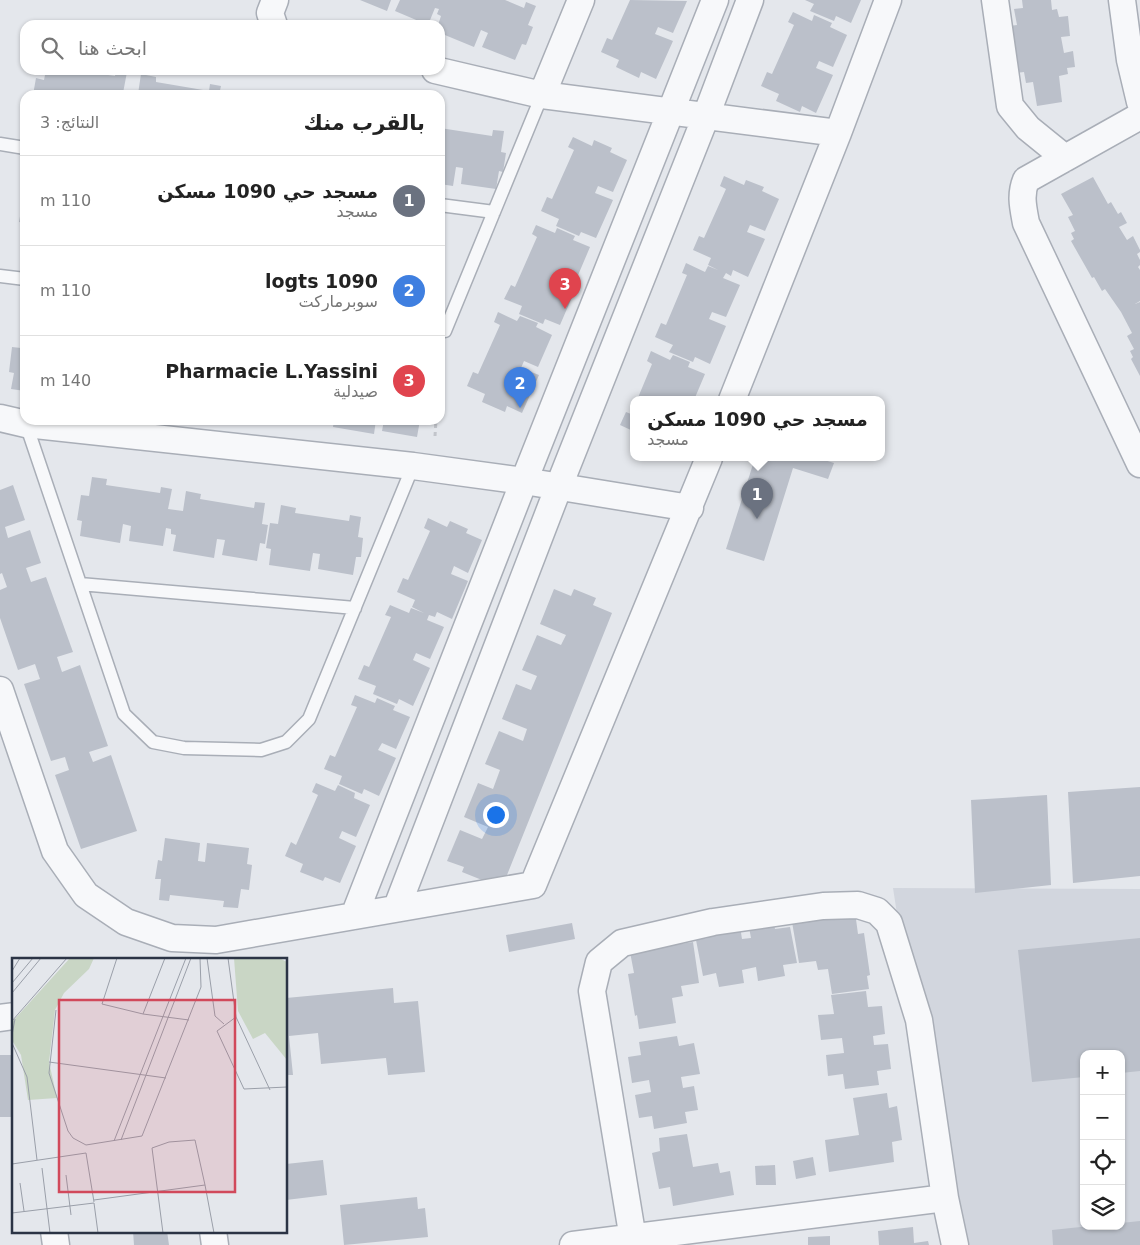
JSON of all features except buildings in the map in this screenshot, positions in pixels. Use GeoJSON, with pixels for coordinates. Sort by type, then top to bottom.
{"type":"FeatureCollection","features":[{"type":"Feature","properties":{"kind":"street"},"geometry":{"type":"LineString","coordinates":[[272,20],[270,13],[275,0]]}},
{"type":"Feature","properties":{"kind":"street"},"geometry":{"type":"LineString","coordinates":[[542,95],[581,0]]}},
{"type":"Feature","properties":{"kind":"street"},"geometry":{"type":"LineString","coordinates":[[354,916],[715,0]]}},
{"type":"Feature","properties":{"kind":"street"},"geometry":{"type":"LineString","coordinates":[[397,907],[559,486],[750,0]]}},
{"type":"Feature","properties":{"kind":"street"},"geometry":{"type":"LineString","coordinates":[[734,396],[888,0]]}},
{"type":"Feature","properties":{"kind":"street"},"geometry":{"type":"LineString","coordinates":[[995,0],[1010,106],[1028,128],[1065,158]]}},
{"type":"Feature","properties":{"kind":"street"},"geometry":{"type":"LineString","coordinates":[[1122,0],[1130,60],[1140,102]]}},
{"type":"Feature","properties":{"kind":"street"},"geometry":{"type":"LineString","coordinates":[[445,72],[542,95],[838,132]]}},
{"type":"Feature","properties":{"kind":"street"},"geometry":{"type":"LineString","coordinates":[[1140,116],[1026,180],[1022,189],[1026,223],[1140,464]]}},
{"type":"Feature","properties":{"kind":"street"},"geometry":{"type":"LineString","coordinates":[[0,418],[20,423]]}},
{"type":"Feature","properties":{"kind":"street"},"geometry":{"type":"LineString","coordinates":[[35,425],[413,466],[559,486],[690,508]]}},
{"type":"Feature","properties":{"kind":"street"},"geometry":{"type":"LineString","coordinates":[[0,690],[55,852],[86,894],[126,922],[172,938],[216,940],[397,907],[533,885],[708,461]]}},
{"type":"Feature","properties":{"kind":"street"},"geometry":{"type":"LineString","coordinates":[[633,1241],[592,991],[599,962],[622,943],[660,933],[713,922],[823,906],[858,905],[877,911],[889,923],[919,1020],[945,1198],[955,1245]]}},
{"type":"Feature","properties":{"kind":"street"},"geometry":{"type":"LineString","coordinates":[[573,1245],[633,1241],[945,1198]]}},
{"type":"Feature","properties":{"kind":"street"},"geometry":{"type":"LineString","coordinates":[[54,1232],[56,1245]]}},
{"type":"Feature","properties":{"kind":"street"},"geometry":{"type":"LineString","coordinates":[[213,1232],[215,1245]]}},
{"type":"Feature","properties":{"kind":"lane"},"geometry":{"type":"LineString","coordinates":[[445,324],[542,95]]}},
{"type":"Feature","properties":{"kind":"lane"},"geometry":{"type":"LineString","coordinates":[[0,144],[20,147]]}},
{"type":"Feature","properties":{"kind":"lane"},"geometry":{"type":"LineString","coordinates":[[445,206],[494,212]]}},
{"type":"Feature","properties":{"kind":"lane"},"geometry":{"type":"LineString","coordinates":[[0,276],[20,278]]}},
{"type":"Feature","properties":{"kind":"lane"},"geometry":{"type":"LineString","coordinates":[[26,425],[124,714],[153,742],[184,748],[261,750],[286,742],[309,720],[413,466]]}},
{"type":"Feature","properties":{"kind":"lane"},"geometry":{"type":"LineString","coordinates":[[80,584],[354,608]]}},
{"type":"Feature","properties":{"kind":"path"},"geometry":{"type":"LineString","coordinates":[[435,436],[436,425]]}},
{"type":"Feature","properties":{"kind":"shaded area"},"geometry":{"type":"Polygon","coordinates":[[[893,888],[1140,889],[1140,1245],[951,1245],[940,1192],[893,888]]]}},
{"type":"Feature","properties":{"kind":"place","name":"Pharmacie L.Yassini"},"geometry":{"type":"Point","coordinates":[565,309]}},
{"type":"Feature","properties":{"kind":"place","name":"1090 logts"},"geometry":{"type":"Point","coordinates":[520,408]}},
{"type":"Feature","properties":{"kind":"place","name":"مسجد حي 1090 مسكن"},"geometry":{"type":"Point","coordinates":[757,519]}}]}
